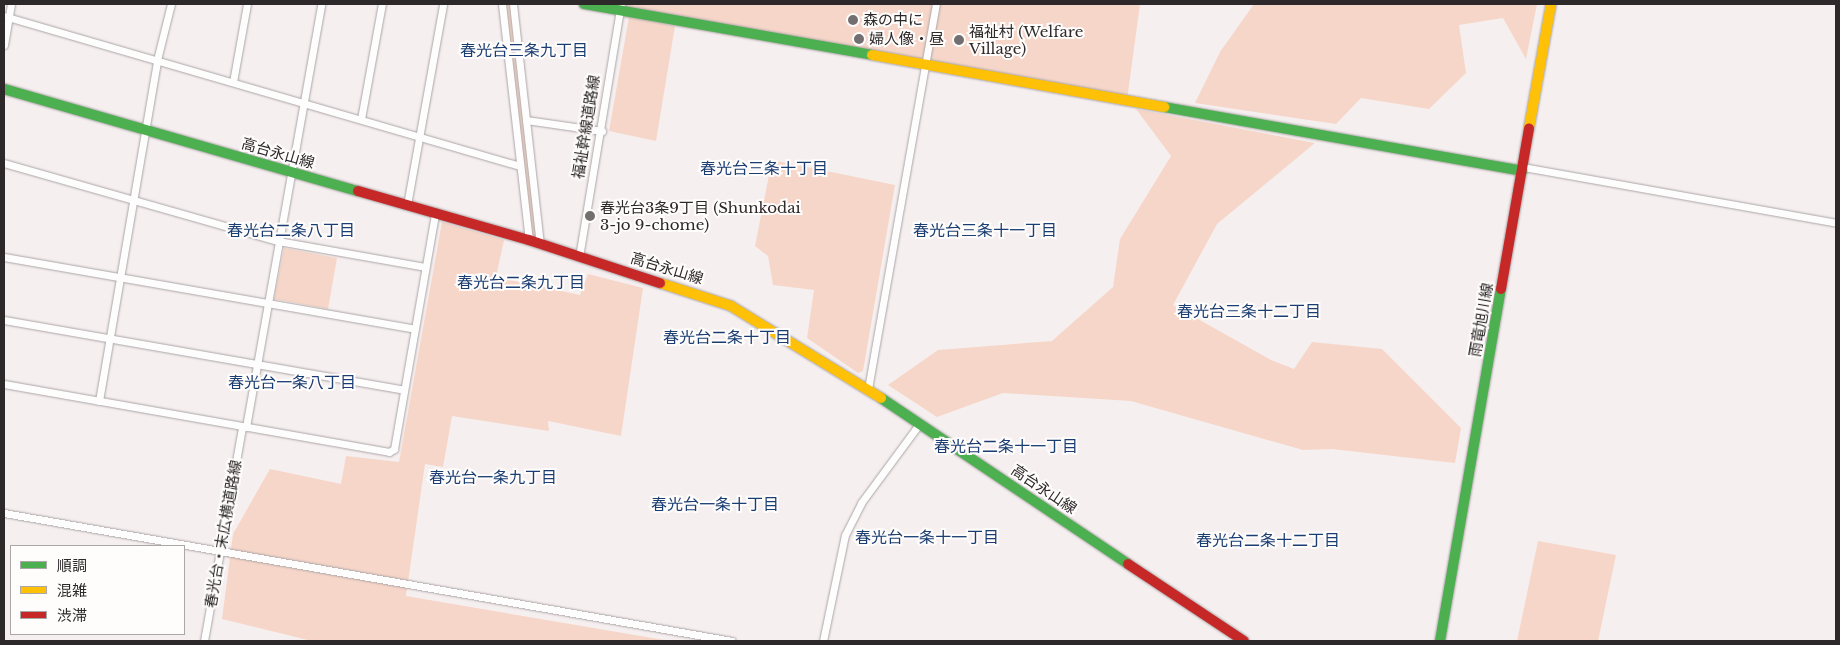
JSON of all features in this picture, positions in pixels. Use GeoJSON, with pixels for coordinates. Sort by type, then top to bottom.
{"type":"FeatureCollection","features":[{"type":"Feature","properties":{"kind":"street"},"geometry":{"type":"LineString","coordinates":[[4,45],[6,17],[11,4]]}},
{"type":"Feature","properties":{"kind":"street"},"geometry":{"type":"LineString","coordinates":[[99,401],[157,60],[171,4]]}},
{"type":"Feature","properties":{"kind":"street"},"geometry":{"type":"LineString","coordinates":[[233,82],[247,4]]}},
{"type":"Feature","properties":{"kind":"street","name":"春光台・末広横道路線"},"geometry":{"type":"LineString","coordinates":[[204,641],[257,364],[320,4]]}},
{"type":"Feature","properties":{"kind":"street"},"geometry":{"type":"LineString","coordinates":[[361,119],[382,4]]}},
{"type":"Feature","properties":{"kind":"street"},"geometry":{"type":"LineString","coordinates":[[407,206],[443,4]]}},
{"type":"Feature","properties":{"kind":"street"},"geometry":{"type":"LineString","coordinates":[[502,4],[529,240]]}},
{"type":"Feature","properties":{"kind":"street"},"geometry":{"type":"LineString","coordinates":[[513,4],[540,244]]}},
{"type":"Feature","properties":{"kind":"street"},"geometry":{"type":"LineString","coordinates":[[584,4],[621,7],[925,63],[1836,223]]}},
{"type":"Feature","properties":{"kind":"street"},"geometry":{"type":"LineString","coordinates":[[868,389],[936,4]]}},
{"type":"Feature","properties":{"kind":"street","name":"雨竜旭川線"},"geometry":{"type":"LineString","coordinates":[[1440,641],[1551,4]]}},
{"type":"Feature","properties":{"kind":"street","name":"福祉幹線道路線"},"geometry":{"type":"LineString","coordinates":[[580,258],[621,7]]}},
{"type":"Feature","properties":{"kind":"street"},"geometry":{"type":"LineString","coordinates":[[6,17],[520,166]]}},
{"type":"Feature","properties":{"kind":"street","name":"高台永山線"},"geometry":{"type":"LineString","coordinates":[[4,89],[529,240],[731,306],[868,389],[1244,641]]}},
{"type":"Feature","properties":{"kind":"street"},"geometry":{"type":"LineString","coordinates":[[526,120],[602,130]]}},
{"type":"Feature","properties":{"kind":"street"},"geometry":{"type":"LineString","coordinates":[[4,163],[278,241],[425,267]]}},
{"type":"Feature","properties":{"kind":"street"},"geometry":{"type":"LineString","coordinates":[[4,384],[389,452],[394,449],[435,214]]}},
{"type":"Feature","properties":{"kind":"street"},"geometry":{"type":"LineString","coordinates":[[4,257],[415,329]]}},
{"type":"Feature","properties":{"kind":"street"},"geometry":{"type":"LineString","coordinates":[[4,320],[404,390]]}},
{"type":"Feature","properties":{"kind":"street"},"geometry":{"type":"LineString","coordinates":[[823,641],[845,535],[861,502],[920,423]]}},
{"type":"Feature","properties":{"kind":"street"},"geometry":{"type":"LineString","coordinates":[[4,513],[732,641]]}},
{"type":"Feature","properties":{"kind":"shaded area"},"geometry":{"type":"Polygon","coordinates":[[[505,4],[513,4],[538,238],[531,236],[505,4]]]}},
{"type":"Feature","properties":{"kind":"shaded area"},"geometry":{"type":"Polygon","coordinates":[[[621,4],[1140,4],[1127,100],[620,11],[621,4]]]}},
{"type":"Feature","properties":{"kind":"shaded area"},"geometry":{"type":"Polygon","coordinates":[[[1254,4],[1537,4],[1526,59],[1503,18],[1459,25],[1466,73],[1429,109],[1361,98],[1336,124],[1195,103],[1220,52],[1254,4]]]}},
{"type":"Feature","properties":{"kind":"shaded area"},"geometry":{"type":"Polygon","coordinates":[[[629,17],[675,26],[656,141],[609,131],[629,17]]]}},
{"type":"Feature","properties":{"kind":"shaded area"},"geometry":{"type":"Polygon","coordinates":[[[1136,109],[1315,143],[1217,224],[1173,305],[1271,360],[1294,369],[1312,342],[1382,349],[1461,428],[1455,463],[1332,449],[1303,450],[1131,401],[1003,393],[937,417],[888,385],[938,350],[1052,341],[1113,287],[1120,239],[1171,156],[1136,109]]]}},
{"type":"Feature","properties":{"kind":"shaded area"},"geometry":{"type":"Polygon","coordinates":[[[772,160],[895,185],[863,371],[858,373],[807,338],[814,290],[773,285],[768,256],[755,246],[772,160]]]}},
{"type":"Feature","properties":{"kind":"shaded area"},"geometry":{"type":"Polygon","coordinates":[[[442,222],[504,240],[496,277],[580,295],[588,274],[643,288],[621,436],[548,421],[549,431],[452,416],[443,467],[425,464],[406,596],[670,641],[312,641],[222,619],[233,534],[270,469],[341,484],[346,456],[399,462],[442,222]]]}},
{"type":"Feature","properties":{"kind":"shaded area"},"geometry":{"type":"Polygon","coordinates":[[[284,248],[337,258],[328,309],[274,299],[284,248]]]}},
{"type":"Feature","properties":{"kind":"shaded area"},"geometry":{"type":"Polygon","coordinates":[[[1538,541],[1616,555],[1598,641],[1517,641],[1538,541]]]}},
{"type":"Feature","properties":{"kind":"traffic: fast"},"geometry":{"type":"LineString","coordinates":[[584,4],[872,55]]}},
{"type":"Feature","properties":{"kind":"traffic: fast"},"geometry":{"type":"LineString","coordinates":[[4,89],[358,191]]}},
{"type":"Feature","properties":{"kind":"traffic: fast"},"geometry":{"type":"LineString","coordinates":[[1164,107],[1522,171]]}},
{"type":"Feature","properties":{"kind":"traffic: fast"},"geometry":{"type":"LineString","coordinates":[[1440,641],[1501,289]]}},
{"type":"Feature","properties":{"kind":"traffic: fast"},"geometry":{"type":"LineString","coordinates":[[881,398],[1128,564]]}},
{"type":"Feature","properties":{"kind":"traffic: slow"},"geometry":{"type":"LineString","coordinates":[[1529,128],[1551,4]]}},
{"type":"Feature","properties":{"kind":"traffic: slow"},"geometry":{"type":"LineString","coordinates":[[872,55],[1164,107]]}},
{"type":"Feature","properties":{"kind":"traffic: slow"},"geometry":{"type":"LineString","coordinates":[[660,283],[731,306],[881,398]]}},
{"type":"Feature","properties":{"kind":"traffic: jam"},"geometry":{"type":"LineString","coordinates":[[1501,289],[1529,128]]}},
{"type":"Feature","properties":{"kind":"traffic: jam"},"geometry":{"type":"LineString","coordinates":[[358,191],[529,240],[660,283]]}},
{"type":"Feature","properties":{"kind":"traffic: jam"},"geometry":{"type":"LineString","coordinates":[[1128,564],[1244,641]]}},
{"type":"Feature","properties":{"kind":"place","name":"森の中に"},"geometry":{"type":"Point","coordinates":[853,20]}},
{"type":"Feature","properties":{"kind":"place","name":"婦人像・昼"},"geometry":{"type":"Point","coordinates":[859,39]}},
{"type":"Feature","properties":{"kind":"place","name":"福祉村 (Welfare Village)"},"geometry":{"type":"Point","coordinates":[959,40]}},
{"type":"Feature","properties":{"kind":"place","name":"春光台3条9丁目 (Shunkodai 3-jo 9-chome)"},"geometry":{"type":"Point","coordinates":[590,216]}},
{"type":"Feature","properties":{"kind":"district","name":"春光台三条九丁目"},"geometry":{"type":"Point","coordinates":[524,50]}},
{"type":"Feature","properties":{"kind":"district","name":"春光台三条十丁目"},"geometry":{"type":"Point","coordinates":[764,168]}},
{"type":"Feature","properties":{"kind":"district","name":"春光台二条八丁目"},"geometry":{"type":"Point","coordinates":[291,230]}},
{"type":"Feature","properties":{"kind":"district","name":"春光台三条十一丁目"},"geometry":{"type":"Point","coordinates":[985,230]}},
{"type":"Feature","properties":{"kind":"district","name":"春光台二条九丁目"},"geometry":{"type":"Point","coordinates":[521,282]}},
{"type":"Feature","properties":{"kind":"district","name":"春光台三条十二丁目"},"geometry":{"type":"Point","coordinates":[1249,311]}},
{"type":"Feature","properties":{"kind":"district","name":"春光台二条十丁目"},"geometry":{"type":"Point","coordinates":[727,337]}},
{"type":"Feature","properties":{"kind":"district","name":"春光台一条八丁目"},"geometry":{"type":"Point","coordinates":[292,382]}},
{"type":"Feature","properties":{"kind":"district","name":"春光台二条十一丁目"},"geometry":{"type":"Point","coordinates":[1006,446]}},
{"type":"Feature","properties":{"kind":"district","name":"春光台一条九丁目"},"geometry":{"type":"Point","coordinates":[493,477]}},
{"type":"Feature","properties":{"kind":"district","name":"春光台一条十丁目"},"geometry":{"type":"Point","coordinates":[715,504]}},
{"type":"Feature","properties":{"kind":"district","name":"春光台一条十一丁目"},"geometry":{"type":"Point","coordinates":[927,537]}},
{"type":"Feature","properties":{"kind":"district","name":"春光台二条十二丁目"},"geometry":{"type":"Point","coordinates":[1268,540]}}]}
